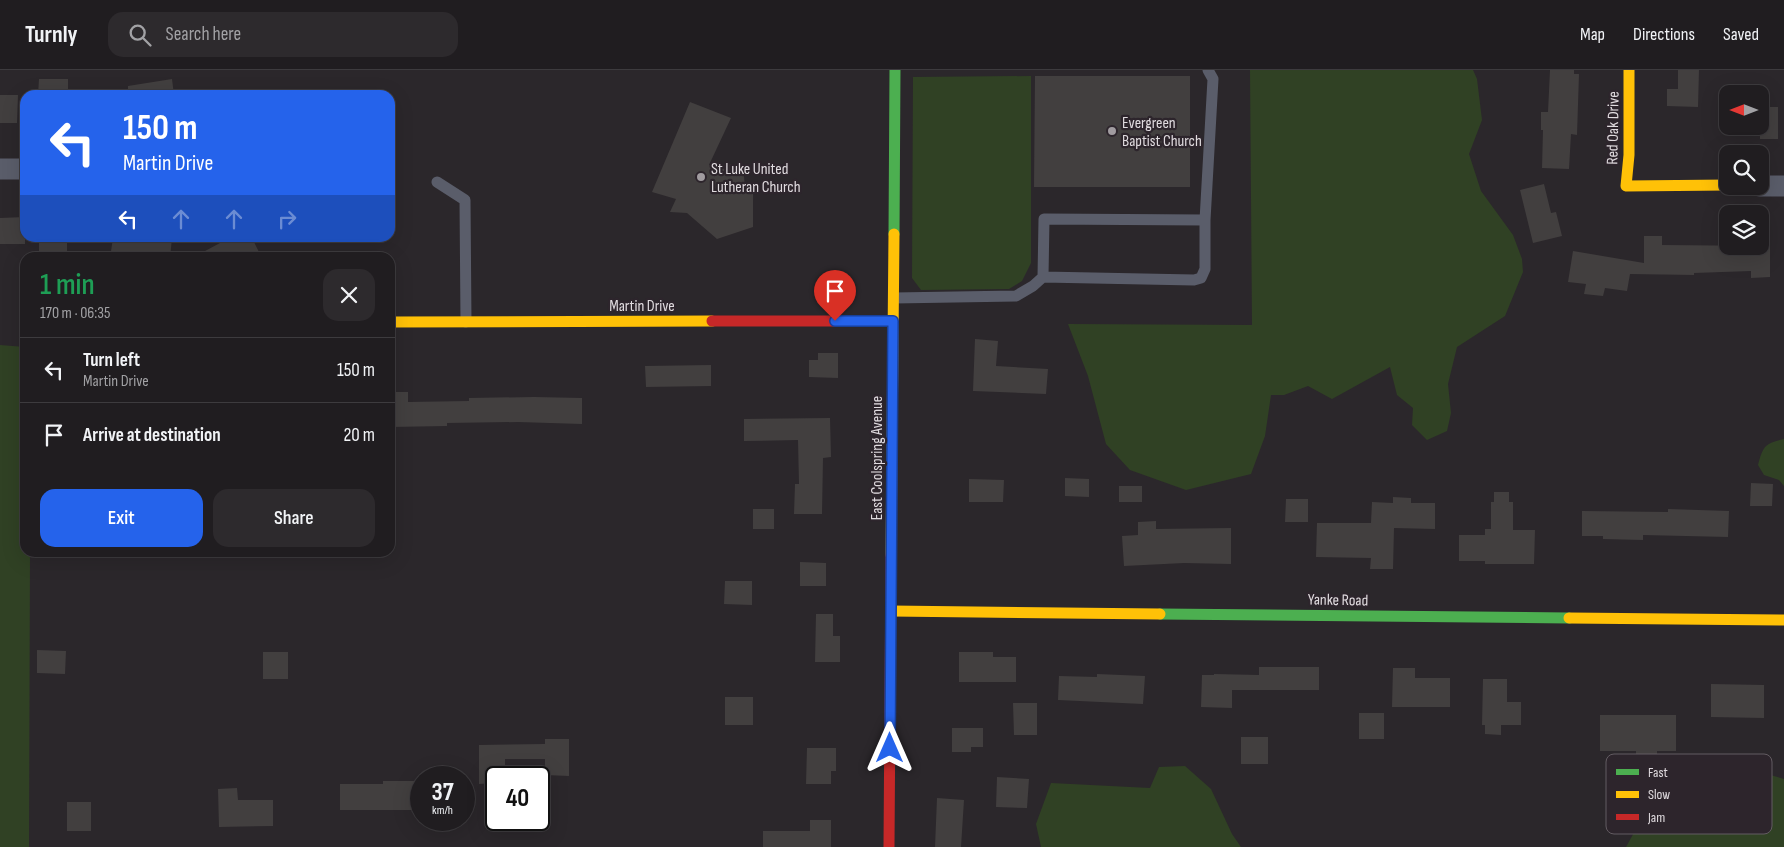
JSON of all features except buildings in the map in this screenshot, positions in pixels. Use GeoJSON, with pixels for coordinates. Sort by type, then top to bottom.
{"type":"FeatureCollection","features":[{"type":"Feature","properties":{"kind":"street","name":"East Coolspring Avenue"},"geometry":{"type":"LineString","coordinates":[[889,847],[895,70]]}},
{"type":"Feature","properties":{"kind":"street","name":"Red Oak Drive"},"geometry":{"type":"LineString","coordinates":[[1628,70],[1629,155],[1626,186],[1719,186]]}},
{"type":"Feature","properties":{"kind":"street"},"geometry":{"type":"LineString","coordinates":[[0,169],[20,169]]}},
{"type":"Feature","properties":{"kind":"street"},"geometry":{"type":"LineString","coordinates":[[1769,186],[1784,186]]}},
{"type":"Feature","properties":{"kind":"street","name":"Martin Drive"},"geometry":{"type":"LineString","coordinates":[[395,322],[893,321]]}},
{"type":"Feature","properties":{"kind":"street","name":"Yanke Road"},"geometry":{"type":"LineString","coordinates":[[891,611],[1784,620]]}},
{"type":"Feature","properties":{"kind":"lane"},"geometry":{"type":"LineString","coordinates":[[894,298],[1004,298],[1016,296],[1033,286],[1043,277],[1194,280],[1201,278],[1205,269],[1205,220],[1213,79],[1208,70]]}},
{"type":"Feature","properties":{"kind":"lane"},"geometry":{"type":"LineString","coordinates":[[437,182],[465,200],[466,322]]}},
{"type":"Feature","properties":{"kind":"lane"},"geometry":{"type":"LineString","coordinates":[[1043,277],[1044,219],[1205,220]]}},
{"type":"Feature","properties":{"kind":"green space"},"geometry":{"type":"Polygon","coordinates":[[[1250,70],[1473,70],[1477,79],[1482,120],[1469,154],[1481,191],[1513,235],[1522,259],[1523,272],[1505,316],[1457,347],[1448,384],[1451,413],[1447,431],[1427,440],[1412,425],[1413,408],[1397,395],[1390,367],[1332,399],[1308,386],[1284,395],[1271,395],[1265,436],[1251,474],[1186,490],[1130,470],[1106,444],[1088,376],[1068,324],[1252,325],[1250,70]]]}},
{"type":"Feature","properties":{"kind":"green space"},"geometry":{"type":"Polygon","coordinates":[[[1031,76],[1031,263],[1022,281],[1009,289],[921,290],[912,278],[913,77],[1031,76]]]}},
{"type":"Feature","properties":{"kind":"green space"},"geometry":{"type":"Polygon","coordinates":[[[0,345],[20,347],[20,557],[30,557],[29,847],[0,847],[0,345]]]}},
{"type":"Feature","properties":{"kind":"green space"},"geometry":{"type":"Polygon","coordinates":[[[1784,439],[1784,486],[1779,480],[1764,475],[1758,465],[1763,449],[1766,446],[1784,439]]]}},
{"type":"Feature","properties":{"kind":"green space"},"geometry":{"type":"Polygon","coordinates":[[[1185,766],[1211,789],[1232,834],[1241,847],[1041,847],[1036,824],[1051,783],[1150,788],[1159,767],[1185,766]]]}},
{"type":"Feature","properties":{"kind":"green space"},"geometry":{"type":"Polygon","coordinates":[[[1772,776],[1784,779],[1784,847],[1626,847],[1633,834],[1772,834],[1772,776]]]}},
{"type":"Feature","properties":{"kind":"traffic: fast"},"geometry":{"type":"LineString","coordinates":[[894,234],[895,70]]}},
{"type":"Feature","properties":{"kind":"traffic: fast"},"geometry":{"type":"LineString","coordinates":[[1160,614],[1569,618]]}},
{"type":"Feature","properties":{"kind":"traffic: slow"},"geometry":{"type":"LineString","coordinates":[[1629,70],[1629,155],[1626,186],[1719,185]]}},
{"type":"Feature","properties":{"kind":"traffic: slow"},"geometry":{"type":"LineString","coordinates":[[891,555],[894,234]]}},
{"type":"Feature","properties":{"kind":"traffic: slow"},"geometry":{"type":"LineString","coordinates":[[395,322],[712,321]]}},
{"type":"Feature","properties":{"kind":"traffic: slow"},"geometry":{"type":"LineString","coordinates":[[891,611],[1160,614]]}},
{"type":"Feature","properties":{"kind":"traffic: slow"},"geometry":{"type":"LineString","coordinates":[[1569,618],[1784,620]]}},
{"type":"Feature","properties":{"kind":"traffic: jam"},"geometry":{"type":"LineString","coordinates":[[712,321],[893,321]]}},
{"type":"Feature","properties":{"kind":"traffic: jam"},"geometry":{"type":"LineString","coordinates":[[889,847],[891,555]]}},
{"type":"Feature","properties":{"kind":"place","name":"Evergreen Baptist Church"},"geometry":{"type":"Point","coordinates":[1112,131]}},
{"type":"Feature","properties":{"kind":"place","name":"St Luke United Lutheran Church"},"geometry":{"type":"Point","coordinates":[701,177]}},
{"type":"Feature","properties":{"kind":"route"},"geometry":{"type":"LineString","coordinates":[[835,321],[893,321],[890,748]]}}]}
